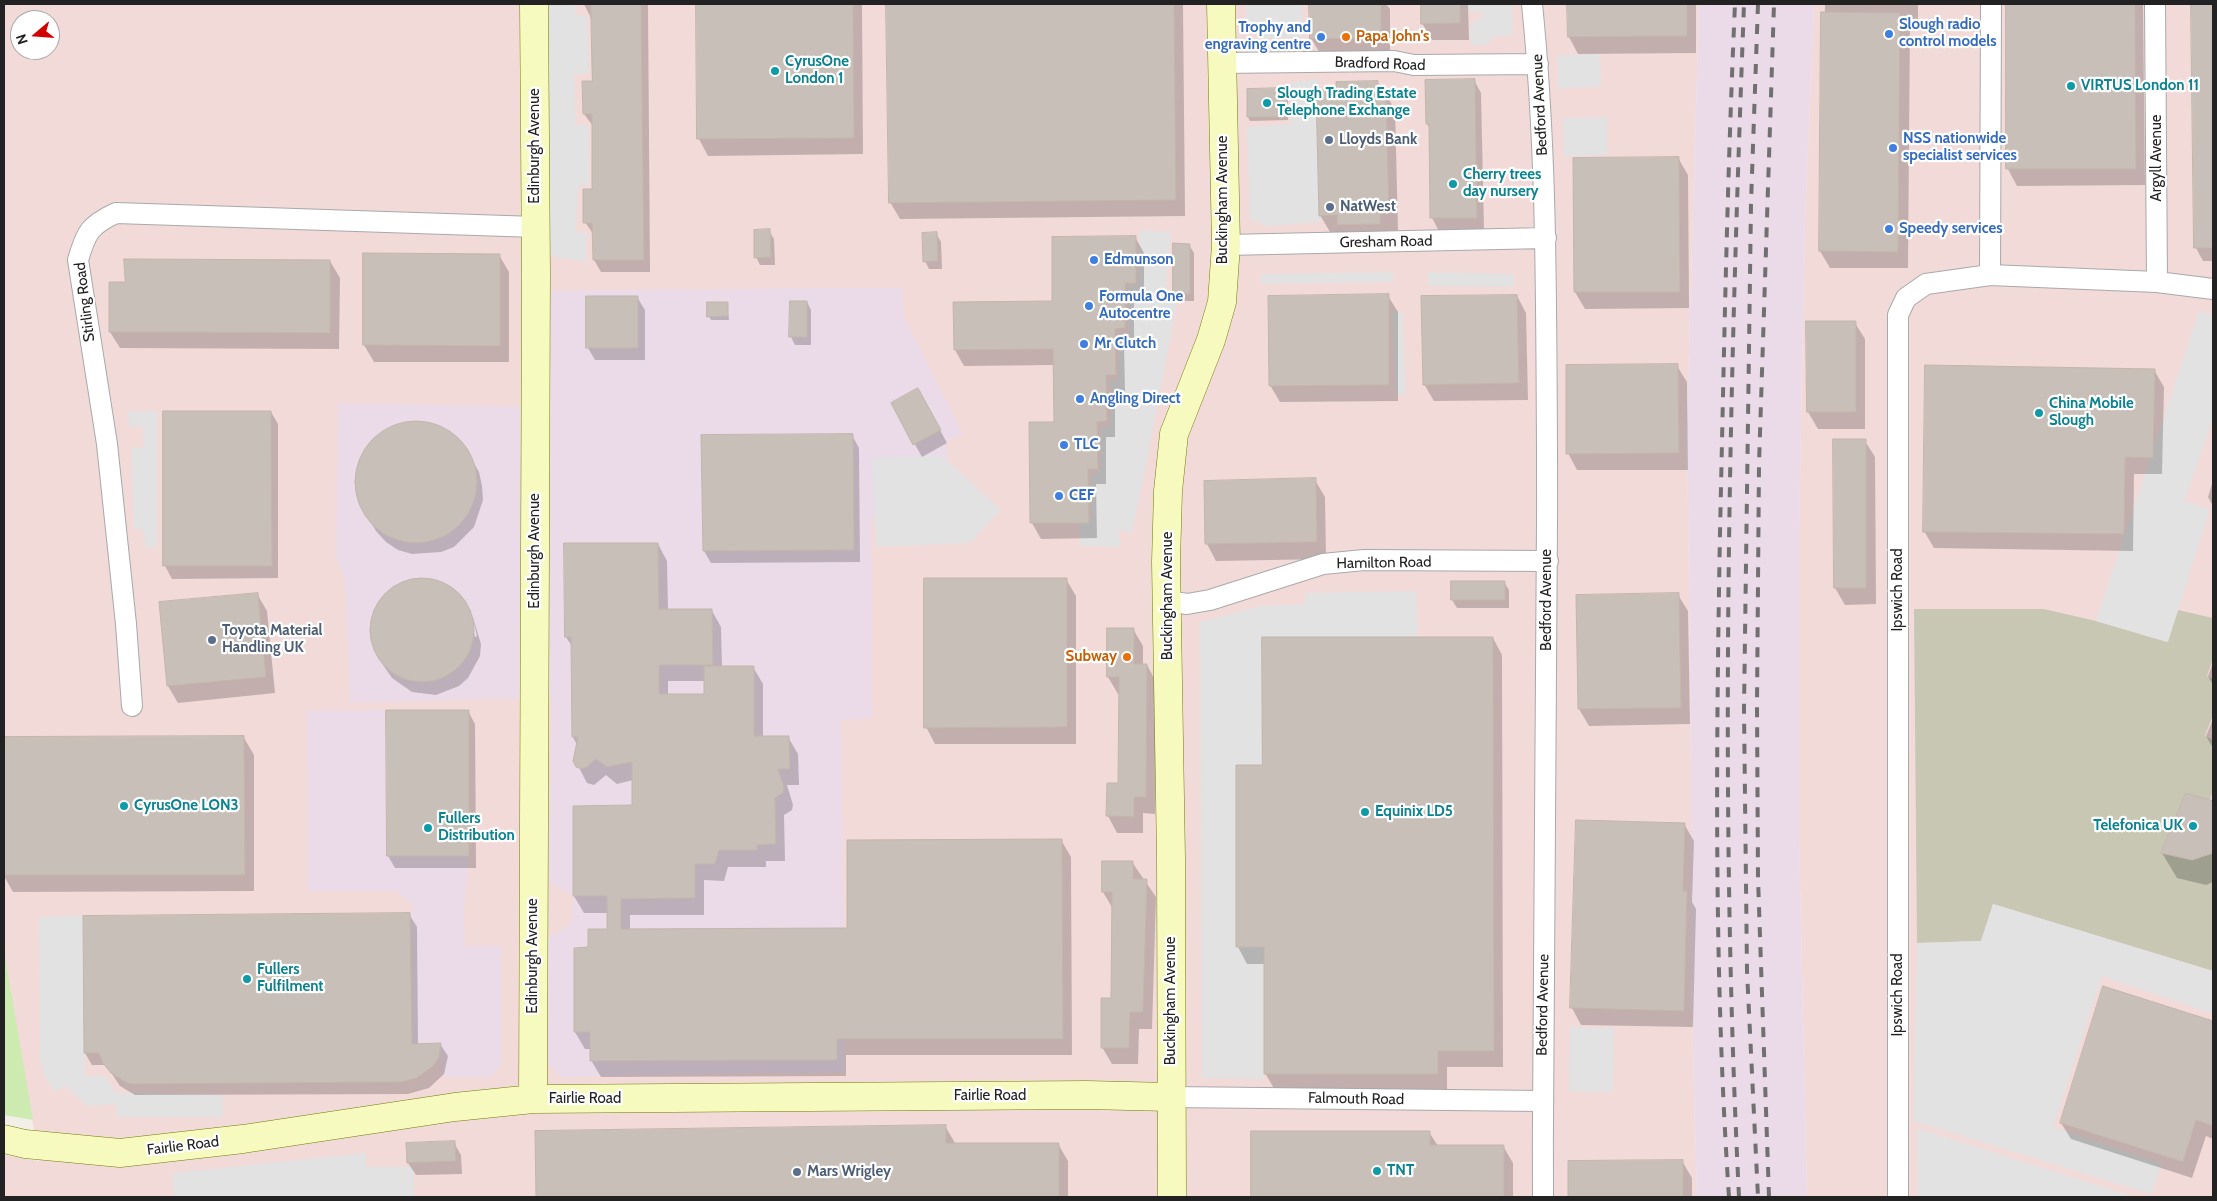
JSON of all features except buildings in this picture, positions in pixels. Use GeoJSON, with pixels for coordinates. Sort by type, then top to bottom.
{"type":"FeatureCollection","features":[{"type":"Feature","properties":{"kind":"street","name":"Edinburgh Avenue"},"geometry":{"type":"LineString","coordinates":[[533,1099],[536,227],[534,4]]}},
{"type":"Feature","properties":{"kind":"street","name":"Buckingham Avenue"},"geometry":{"type":"LineString","coordinates":[[1172,1197],[1170,1097],[1171,858],[1167,601],[1170,460],[1174,434],[1211,340],[1222,302],[1226,245],[1221,4]]}},
{"type":"Feature","properties":{"kind":"street","name":"Bedford Avenue"},"geometry":{"type":"LineString","coordinates":[[1532,4],[1538,64],[1546,238],[1548,561],[1542,1101],[1543,1197]]}},
{"type":"Feature","properties":{"kind":"street"},"geometry":{"type":"LineString","coordinates":[[1990,275],[1991,4]]}},
{"type":"Feature","properties":{"kind":"street","name":"Argyll Avenue"},"geometry":{"type":"LineString","coordinates":[[2155,4],[2157,282]]}},
{"type":"Feature","properties":{"kind":"street","name":"Bradford Road"},"geometry":{"type":"LineString","coordinates":[[1221,63],[1394,61],[1414,66],[1538,64]]}},
{"type":"Feature","properties":{"kind":"street","name":"Stirling Road"},"geometry":{"type":"LineString","coordinates":[[132,706],[126,624],[106,444],[78,260],[84,236],[98,222],[116,213],[536,227]]}},
{"type":"Feature","properties":{"kind":"street","name":"Gresham Road"},"geometry":{"type":"LineString","coordinates":[[1226,245],[1546,238]]}},
{"type":"Feature","properties":{"kind":"street","name":"Ipswich Road"},"geometry":{"type":"LineString","coordinates":[[1898,1197],[1898,315],[1906,298],[1926,284],[1990,275],[2157,282],[2213,289]]}},
{"type":"Feature","properties":{"kind":"street","name":"Hamilton Road"},"geometry":{"type":"LineString","coordinates":[[1167,601],[1187,604],[1210,600],[1323,564],[1364,560],[1548,561]]}},
{"type":"Feature","properties":{"kind":"street","name":"Fairlie Road"},"geometry":{"type":"LineString","coordinates":[[4,1139],[25,1144],[120,1153],[243,1139],[455,1108],[533,1099],[1170,1097]]}},
{"type":"Feature","properties":{"kind":"street","name":"Falmouth Road"},"geometry":{"type":"LineString","coordinates":[[1170,1097],[1542,1101]]}},
{"type":"Feature","properties":{"kind":"shaded area"},"geometry":{"type":"Polygon","coordinates":[[[4,4],[1699,4],[1687,418],[1691,764],[1691,976],[1697,1197],[4,1197],[4,1155],[39,1161],[4,950],[4,4]]]}},
{"type":"Feature","properties":{"kind":"shaded area"},"geometry":{"type":"Polygon","coordinates":[[[545,4],[575,4],[576,15],[587,16],[589,74],[574,74],[576,125],[588,125],[589,185],[578,185],[576,232],[587,233],[586,262],[560,258],[546,253],[545,4]]]}},
{"type":"Feature","properties":{"kind":"shaded area"},"geometry":{"type":"Polygon","coordinates":[[[1246,4],[1302,4],[1304,37],[1262,39],[1260,27],[1246,29],[1246,4]]]}},
{"type":"Feature","properties":{"kind":"shaded area"},"geometry":{"type":"Polygon","coordinates":[[[1468,4],[1512,4],[1513,35],[1492,37],[1487,45],[1471,45],[1470,25],[1481,18],[1483,12],[1468,11],[1468,4]]]}},
{"type":"Feature","properties":{"kind":"shaded area"},"geometry":{"type":"Polygon","coordinates":[[[1699,4],[1814,4],[1805,219],[1799,530],[1799,837],[1807,1197],[1697,1197],[1691,976],[1691,764],[1687,418],[1699,4]]]}},
{"type":"Feature","properties":{"kind":"shaded area"},"geometry":{"type":"Polygon","coordinates":[[[1814,4],[2213,4],[2213,1197],[1807,1197],[1799,837],[1799,530],[1805,219],[1814,4]]]}},
{"type":"Feature","properties":{"kind":"shaded area"},"geometry":{"type":"Polygon","coordinates":[[[1600,54],[1601,87],[1558,88],[1558,55],[1600,54]]]}},
{"type":"Feature","properties":{"kind":"shaded area"},"geometry":{"type":"Polygon","coordinates":[[[1319,79],[1320,222],[1264,226],[1260,222],[1250,220],[1247,127],[1291,124],[1291,82],[1319,79]]]}},
{"type":"Feature","properties":{"kind":"shaded area"},"geometry":{"type":"Polygon","coordinates":[[[1607,117],[1607,155],[1564,156],[1563,118],[1607,117]]]}},
{"type":"Feature","properties":{"kind":"shaded area"},"geometry":{"type":"Polygon","coordinates":[[[1140,230],[1171,232],[1166,294],[1178,297],[1157,409],[1132,533],[1119,529],[1121,547],[1080,546],[1079,520],[1091,520],[1091,474],[1100,473],[1101,427],[1110,426],[1111,380],[1118,380],[1120,334],[1129,334],[1128,286],[1138,284],[1140,230]]]}},
{"type":"Feature","properties":{"kind":"shaded area"},"geometry":{"type":"Polygon","coordinates":[[[1393,272],[1393,282],[1261,284],[1261,274],[1393,272]]]}},
{"type":"Feature","properties":{"kind":"shaded area"},"geometry":{"type":"Polygon","coordinates":[[[1428,272],[1514,274],[1514,287],[1428,286],[1428,272]]]}},
{"type":"Feature","properties":{"kind":"shaded area"},"geometry":{"type":"Polygon","coordinates":[[[902,288],[904,317],[963,434],[947,441],[949,516],[871,517],[872,718],[841,720],[845,1072],[561,1077],[545,1061],[545,940],[571,924],[573,896],[549,881],[552,697],[350,703],[345,580],[336,557],[338,403],[548,407],[548,291],[902,288]]]}},
{"type":"Feature","properties":{"kind":"shaded area"},"geometry":{"type":"Polygon","coordinates":[[[1402,311],[1406,394],[1396,394],[1392,312],[1402,311]]]}},
{"type":"Feature","properties":{"kind":"shaded area"},"geometry":{"type":"Polygon","coordinates":[[[2199,312],[2213,314],[2213,419],[2184,501],[2210,509],[2168,642],[2096,621],[2199,312]]]}},
{"type":"Feature","properties":{"kind":"shaded area"},"geometry":{"type":"Polygon","coordinates":[[[157,411],[157,546],[146,548],[143,529],[134,529],[131,447],[144,448],[143,426],[129,427],[128,412],[157,411]]]}},
{"type":"Feature","properties":{"kind":"shaded area"},"geometry":{"type":"Polygon","coordinates":[[[941,455],[1001,510],[970,543],[876,547],[872,458],[941,455]]]}},
{"type":"Feature","properties":{"kind":"shaded area"},"geometry":{"type":"Polygon","coordinates":[[[1416,591],[1418,637],[1262,765],[1236,765],[1236,947],[1264,947],[1264,1079],[1202,1078],[1200,622],[1261,606],[1305,604],[1305,593],[1416,591]]]}},
{"type":"Feature","properties":{"kind":"shaded area"},"geometry":{"type":"Polygon","coordinates":[[[1914,609],[2044,609],[2096,621],[2167,642],[2178,610],[2213,618],[2213,659],[2207,676],[2213,679],[2213,715],[2205,736],[2213,740],[2213,790],[2210,800],[2186,794],[2161,853],[2192,860],[2213,853],[2213,971],[1993,904],[1981,941],[1917,943],[1914,609]]]}},
{"type":"Feature","properties":{"kind":"shaded area"},"geometry":{"type":"Polygon","coordinates":[[[386,710],[387,856],[469,856],[464,909],[465,947],[501,946],[501,1066],[491,1077],[443,1077],[441,1043],[412,1044],[410,913],[415,907],[397,891],[308,891],[307,711],[386,710]]]}},
{"type":"Feature","properties":{"kind":"shaded area"},"geometry":{"type":"Polygon","coordinates":[[[1993,904],[2213,971],[2213,1014],[2102,976],[2053,1127],[2162,1164],[2151,1194],[1913,1121],[1917,943],[1981,941],[1993,904]]]}},
{"type":"Feature","properties":{"kind":"shaded area"},"geometry":{"type":"Polygon","coordinates":[[[83,916],[85,1076],[105,1076],[116,1093],[223,1095],[223,1117],[117,1117],[116,1104],[87,1106],[65,1086],[54,1092],[46,1078],[40,1059],[39,917],[83,916]]]}},
{"type":"Feature","properties":{"kind":"shaded area"},"geometry":{"type":"Polygon","coordinates":[[[1570,1027],[1614,1028],[1613,1092],[1569,1091],[1570,1027]]]}},
{"type":"Feature","properties":{"kind":"shaded area"},"geometry":{"type":"Polygon","coordinates":[[[1917,1128],[2134,1197],[1918,1197],[1917,1128]]]}},
{"type":"Feature","properties":{"kind":"shaded area"},"geometry":{"type":"Polygon","coordinates":[[[366,1153],[366,1167],[414,1167],[414,1197],[173,1197],[173,1173],[366,1153]]]}},
{"type":"Feature","properties":{"kind":"green space"},"geometry":{"type":"Polygon","coordinates":[[[4,950],[33,1120],[4,1115],[4,950]]]}},
{"type":"Feature","properties":{"kind":"railway"},"geometry":{"type":"LineString","coordinates":[[1729,1197],[1721,1031],[1717,781],[1724,334],[1735,4]]}},
{"type":"Feature","properties":{"kind":"railway"},"geometry":{"type":"LineString","coordinates":[[1739,1197],[1729,899],[1728,600],[1734,302],[1744,4]]}},
{"type":"Feature","properties":{"kind":"railway"},"geometry":{"type":"LineString","coordinates":[[1758,4],[1751,203],[1744,709],[1747,971],[1758,1197]]}},
{"type":"Feature","properties":{"kind":"railway"},"geometry":{"type":"LineString","coordinates":[[1769,1197],[1758,878],[1757,704],[1759,464],[1774,4]]}},
{"type":"Feature","properties":{"kind":"place","name":"Slough radio control models"},"geometry":{"type":"Point","coordinates":[1889,34]}},
{"type":"Feature","properties":{"kind":"place","name":"Trophy and engraving centre"},"geometry":{"type":"Point","coordinates":[1321,37]}},
{"type":"Feature","properties":{"kind":"place","name":"Papa John's"},"geometry":{"type":"Point","coordinates":[1346,37]}},
{"type":"Feature","properties":{"kind":"place","name":"CyrusOne London 1"},"geometry":{"type":"Point","coordinates":[775,71]}},
{"type":"Feature","properties":{"kind":"place","name":"VIRTUS London 11"},"geometry":{"type":"Point","coordinates":[2071,86]}},
{"type":"Feature","properties":{"kind":"place","name":"Slough Trading Estate Telephone Exchange"},"geometry":{"type":"Point","coordinates":[1267,103]}},
{"type":"Feature","properties":{"kind":"place","name":"Lloyds Bank"},"geometry":{"type":"Point","coordinates":[1329,140]}},
{"type":"Feature","properties":{"kind":"place","name":"NSS nationwide specialist services"},"geometry":{"type":"Point","coordinates":[1893,148]}},
{"type":"Feature","properties":{"kind":"place","name":"Cherry trees day nursery"},"geometry":{"type":"Point","coordinates":[1453,184]}},
{"type":"Feature","properties":{"kind":"place","name":"NatWest"},"geometry":{"type":"Point","coordinates":[1330,207]}},
{"type":"Feature","properties":{"kind":"place","name":"Speedy services"},"geometry":{"type":"Point","coordinates":[1889,229]}},
{"type":"Feature","properties":{"kind":"place","name":"Edmunson"},"geometry":{"type":"Point","coordinates":[1094,260]}},
{"type":"Feature","properties":{"kind":"place","name":"Formula One Autocentre"},"geometry":{"type":"Point","coordinates":[1089,306]}},
{"type":"Feature","properties":{"kind":"place","name":"Mr Clutch"},"geometry":{"type":"Point","coordinates":[1084,344]}},
{"type":"Feature","properties":{"kind":"place","name":"Angling Direct"},"geometry":{"type":"Point","coordinates":[1080,399]}},
{"type":"Feature","properties":{"kind":"place","name":"China Mobile Slough"},"geometry":{"type":"Point","coordinates":[2039,413]}},
{"type":"Feature","properties":{"kind":"place","name":"TLC"},"geometry":{"type":"Point","coordinates":[1064,445]}},
{"type":"Feature","properties":{"kind":"place","name":"CEF"},"geometry":{"type":"Point","coordinates":[1059,496]}},
{"type":"Feature","properties":{"kind":"place","name":"Toyota Material Handling UK"},"geometry":{"type":"Point","coordinates":[212,640]}},
{"type":"Feature","properties":{"kind":"place","name":"Subway"},"geometry":{"type":"Point","coordinates":[1127,657]}},
{"type":"Feature","properties":{"kind":"place","name":"CyrusOne LON3"},"geometry":{"type":"Point","coordinates":[124,806]}},
{"type":"Feature","properties":{"kind":"place","name":"Equinix LD5"},"geometry":{"type":"Point","coordinates":[1365,812]}},
{"type":"Feature","properties":{"kind":"place","name":"Telefonica UK"},"geometry":{"type":"Point","coordinates":[2193,826]}},
{"type":"Feature","properties":{"kind":"place","name":"Fullers Distribution"},"geometry":{"type":"Point","coordinates":[428,828]}},
{"type":"Feature","properties":{"kind":"place","name":"Fullers Fulfilment"},"geometry":{"type":"Point","coordinates":[247,979]}},
{"type":"Feature","properties":{"kind":"place","name":"TNT"},"geometry":{"type":"Point","coordinates":[1377,1171]}},
{"type":"Feature","properties":{"kind":"place","name":"Mars Wrigley"},"geometry":{"type":"Point","coordinates":[797,1172]}}]}
